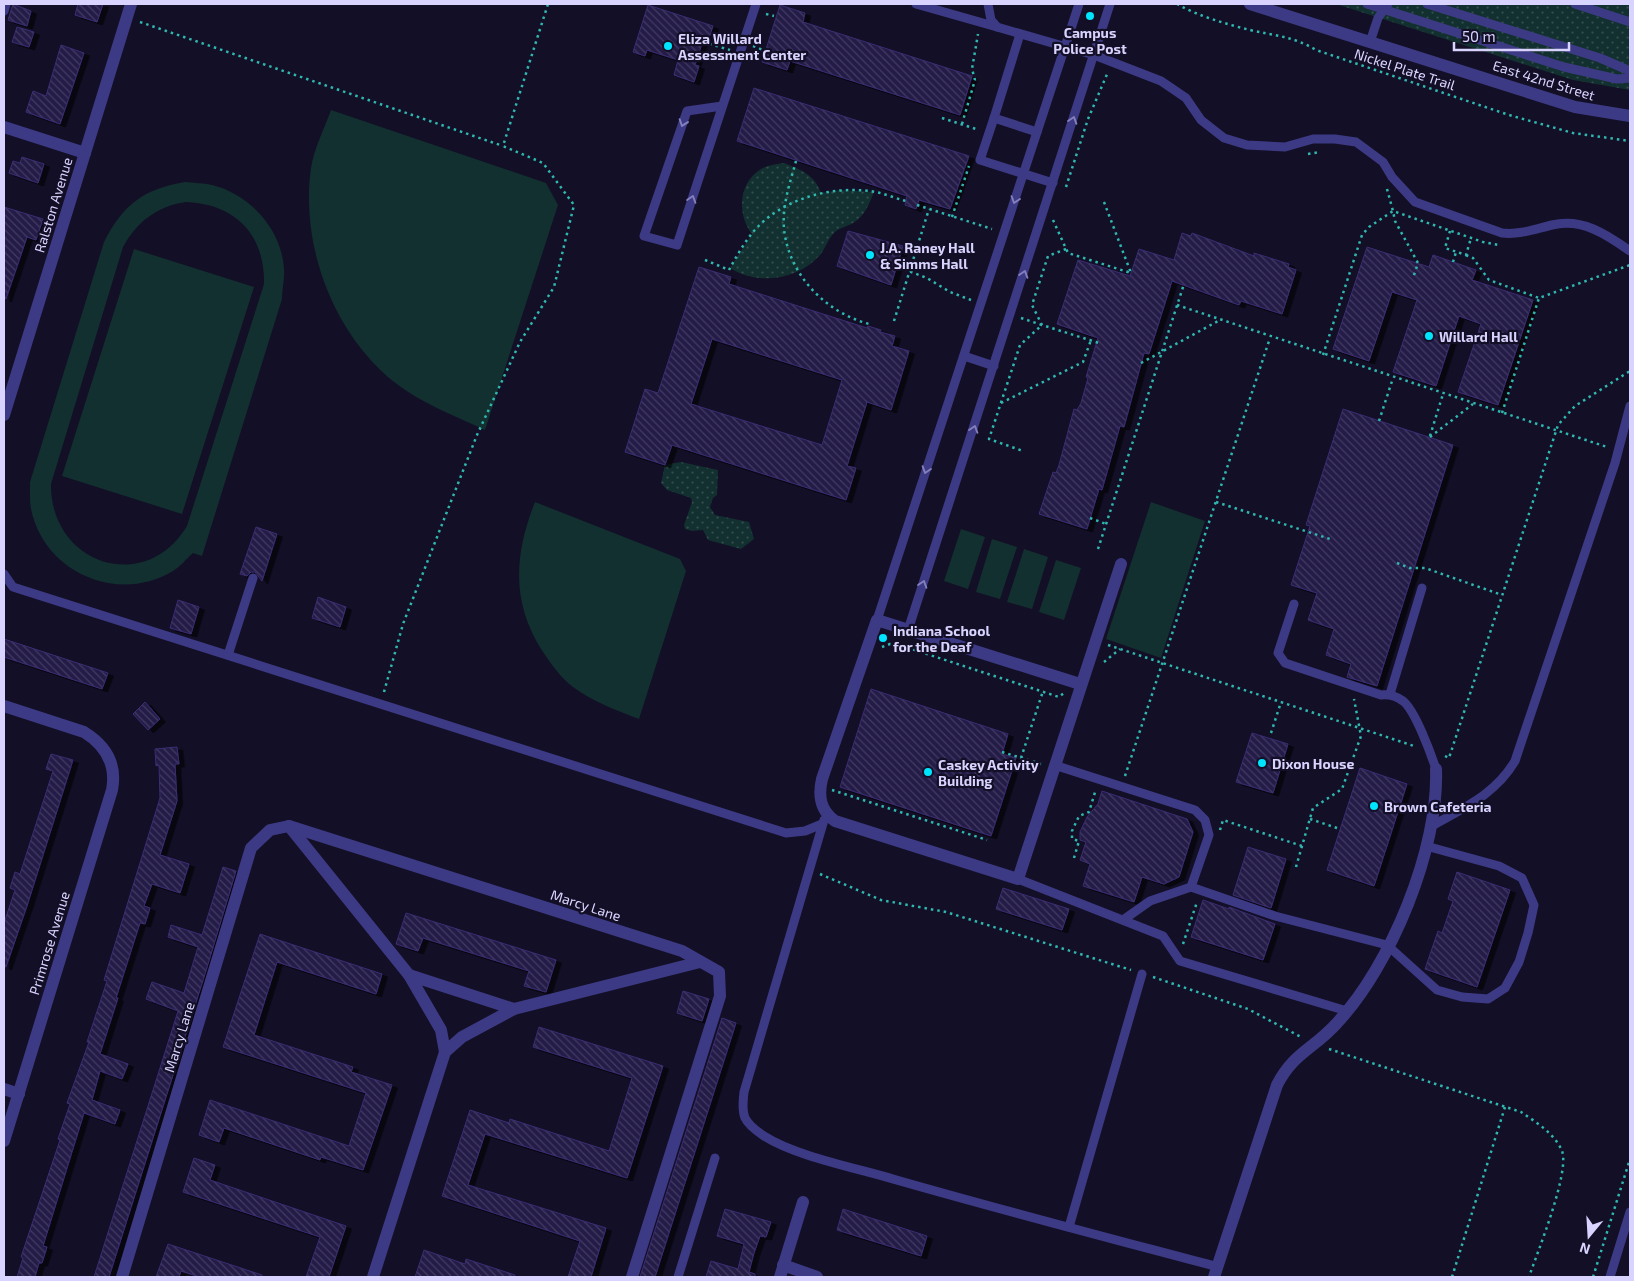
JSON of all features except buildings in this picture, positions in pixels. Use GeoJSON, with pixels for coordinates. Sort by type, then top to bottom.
{"type":"FeatureCollection","features":[{"type":"Feature","properties":{"kind":"street","name":"Ralston Avenue"},"geometry":{"type":"LineString","coordinates":[[4,415],[132,4]]}},
{"type":"Feature","properties":{"kind":"street","name":"East 42nd Street"},"geometry":{"type":"LineString","coordinates":[[1250,4],[1575,107],[1630,116]]}},
{"type":"Feature","properties":{"kind":"street"},"geometry":{"type":"LineString","coordinates":[[4,127],[85,153]]}},
{"type":"Feature","properties":{"kind":"street"},"geometry":{"type":"LineString","coordinates":[[1080,682],[877,620],[822,779],[819,794],[824,819],[1018,878],[1080,682],[1121,564]]}},
{"type":"Feature","properties":{"kind":"street","name":"Primrose Avenue"},"geometry":{"type":"LineString","coordinates":[[4,706],[84,732],[95,738],[106,753],[113,770],[112,790],[4,1141]]}},
{"type":"Feature","properties":{"kind":"street"},"geometry":{"type":"LineString","coordinates":[[1216,1272],[1277,1086],[1286,1068],[1333,1027],[1367,986],[1409,903],[1430,827],[1437,789],[1436,769]]}},
{"type":"Feature","properties":{"kind":"street"},"geometry":{"type":"LineString","coordinates":[[289,826],[409,975],[441,1030],[445,1052],[373,1277]]}},
{"type":"Feature","properties":{"kind":"street","name":"Marcy Lane"},"geometry":{"type":"LineString","coordinates":[[122,1277],[251,848],[270,830],[289,826],[682,952],[719,972],[720,996],[632,1277]]}},
{"type":"Feature","properties":{"kind":"street"},"geometry":{"type":"LineString","coordinates":[[445,1052],[462,1037],[514,1010],[700,962]]}},
{"type":"Feature","properties":{"kind":"street"},"geometry":{"type":"LineString","coordinates":[[409,975],[514,1010]]}},
{"type":"Feature","properties":{"kind":"street"},"geometry":{"type":"LineString","coordinates":[[4,1089],[19,1094]]}},
{"type":"Feature","properties":{"kind":"street"},"geometry":{"type":"LineString","coordinates":[[803,1202],[782,1271],[817,1277]]}},
{"type":"Feature","properties":{"kind":"lane"},"geometry":{"type":"LineString","coordinates":[[4,11],[6,4]]}},
{"type":"Feature","properties":{"kind":"lane"},"geometry":{"type":"LineString","coordinates":[[722,106],[687,111],[644,236],[677,245],[756,4]]}},
{"type":"Feature","properties":{"kind":"lane"},"geometry":{"type":"LineString","coordinates":[[916,4],[1094,55],[1161,81],[1186,98],[1201,120],[1224,138],[1248,145],[1285,147],[1313,139],[1356,142],[1384,162],[1392,177],[1415,202],[1508,234],[1522,233],[1554,224],[1577,223],[1604,233],[1630,251]]}},
{"type":"Feature","properties":{"kind":"lane"},"geometry":{"type":"LineString","coordinates":[[988,4],[991,20],[997,27]]}},
{"type":"Feature","properties":{"kind":"lane"},"geometry":{"type":"LineString","coordinates":[[877,620],[1080,4]]}},
{"type":"Feature","properties":{"kind":"lane"},"geometry":{"type":"LineString","coordinates":[[908,630],[1110,4]]}},
{"type":"Feature","properties":{"kind":"lane"},"geometry":{"type":"LineString","coordinates":[[1367,4],[1387,7],[1564,67],[1617,79],[1630,78]]}},
{"type":"Feature","properties":{"kind":"lane"},"geometry":{"type":"LineString","coordinates":[[1428,4],[1600,58],[1630,71]]}},
{"type":"Feature","properties":{"kind":"lane"},"geometry":{"type":"LineString","coordinates":[[1575,4],[1630,22]]}},
{"type":"Feature","properties":{"kind":"lane"},"geometry":{"type":"LineString","coordinates":[[1370,42],[1378,18],[1387,7]]}},
{"type":"Feature","properties":{"kind":"lane"},"geometry":{"type":"LineString","coordinates":[[1020,34],[980,160],[1053,183]]}},
{"type":"Feature","properties":{"kind":"lane"},"geometry":{"type":"LineString","coordinates":[[994,118],[1037,132]]}},
{"type":"Feature","properties":{"kind":"lane"},"geometry":{"type":"LineString","coordinates":[[964,356],[994,366]]}},
{"type":"Feature","properties":{"kind":"lane"},"geometry":{"type":"LineString","coordinates":[[1430,827],[1488,793],[1506,778],[1515,761],[1618,450],[1630,406]]}},
{"type":"Feature","properties":{"kind":"lane"},"geometry":{"type":"LineString","coordinates":[[4,574],[13,586],[786,832],[805,831],[824,819]]}},
{"type":"Feature","properties":{"kind":"lane"},"geometry":{"type":"LineString","coordinates":[[228,655],[253,578]]}},
{"type":"Feature","properties":{"kind":"lane"},"geometry":{"type":"LineString","coordinates":[[1390,694],[1422,588]]}},
{"type":"Feature","properties":{"kind":"lane"},"geometry":{"type":"LineString","coordinates":[[1294,604],[1278,653],[1285,663],[1381,695],[1390,694],[1404,702],[1431,751],[1436,769]]}},
{"type":"Feature","properties":{"kind":"lane"},"geometry":{"type":"LineString","coordinates":[[1054,767],[1122,786],[1196,810],[1205,820],[1209,835],[1191,887]]}},
{"type":"Feature","properties":{"kind":"lane"},"geometry":{"type":"LineString","coordinates":[[824,819],[744,1092],[742,1113],[748,1123],[764,1136],[805,1154],[1068,1227],[1216,1272]]}},
{"type":"Feature","properties":{"kind":"lane"},"geometry":{"type":"LineString","coordinates":[[1123,920],[1150,901],[1191,887],[1275,916],[1388,946],[1437,990],[1462,997],[1488,999],[1505,988],[1519,962],[1534,905],[1522,878],[1499,866],[1426,846]]}},
{"type":"Feature","properties":{"kind":"lane"},"geometry":{"type":"LineString","coordinates":[[1018,878],[1162,936],[1178,959],[1347,1011]]}},
{"type":"Feature","properties":{"kind":"lane"},"geometry":{"type":"LineString","coordinates":[[1068,1227],[1142,974]]}},
{"type":"Feature","properties":{"kind":"lane"},"geometry":{"type":"LineString","coordinates":[[678,1277],[715,1158]]}},
{"type":"Feature","properties":{"kind":"lane"},"geometry":{"type":"LineString","coordinates":[[1610,1277],[1630,1212]]}},
{"type":"Feature","properties":{"kind":"path"},"geometry":{"type":"LineString","coordinates":[[503,146],[548,4]]}},
{"type":"Feature","properties":{"kind":"path","name":"Nickel Plate Trail"},"geometry":{"type":"LineString","coordinates":[[1177,4],[1190,11],[1250,30],[1298,40],[1316,50],[1509,115],[1572,133],[1630,141]]}},
{"type":"Feature","properties":{"kind":"path"},"geometry":{"type":"LineString","coordinates":[[127,18],[503,146],[543,163],[574,205],[554,287],[520,342],[477,435],[403,624],[381,704]]}},
{"type":"Feature","properties":{"kind":"path"},"geometry":{"type":"LineString","coordinates":[[962,124],[975,80],[972,69],[980,23]]}},
{"type":"Feature","properties":{"kind":"path"},"geometry":{"type":"LineString","coordinates":[[703,42],[740,54]]}},
{"type":"Feature","properties":{"kind":"path"},"geometry":{"type":"LineString","coordinates":[[1090,68],[1108,74]]}},
{"type":"Feature","properties":{"kind":"path"},"geometry":{"type":"LineString","coordinates":[[942,118],[980,130]]}},
{"type":"Feature","properties":{"kind":"path"},"geometry":{"type":"LineString","coordinates":[[1306,155],[1321,152]]}},
{"type":"Feature","properties":{"kind":"path"},"geometry":{"type":"LineString","coordinates":[[796,160],[785,207],[784,228],[788,248],[803,279],[828,304],[857,321],[869,324]]}},
{"type":"Feature","properties":{"kind":"path"},"geometry":{"type":"LineString","coordinates":[[1386,184],[1388,199],[1395,221],[1418,262],[1412,278]]}},
{"type":"Feature","properties":{"kind":"path"},"geometry":{"type":"LineString","coordinates":[[705,260],[728,270],[754,230],[785,207],[818,194],[840,190],[870,191],[906,201]]}},
{"type":"Feature","properties":{"kind":"path"},"geometry":{"type":"LineString","coordinates":[[1045,209],[1053,219],[1068,253],[1131,273],[1104,202]]}},
{"type":"Feature","properties":{"kind":"path"},"geometry":{"type":"LineString","coordinates":[[917,206],[1004,233]]}},
{"type":"Feature","properties":{"kind":"path"},"geometry":{"type":"LineString","coordinates":[[894,321],[929,209]]}},
{"type":"Feature","properties":{"kind":"path"},"geometry":{"type":"LineString","coordinates":[[1392,211],[1471,238],[1504,246]]}},
{"type":"Feature","properties":{"kind":"path"},"geometry":{"type":"LineString","coordinates":[[1323,355],[1362,235],[1369,227],[1392,211]]}},
{"type":"Feature","properties":{"kind":"path"},"geometry":{"type":"LineString","coordinates":[[1450,231],[1445,248],[1474,258],[1490,280],[1539,298],[1630,265]]}},
{"type":"Feature","properties":{"kind":"path"},"geometry":{"type":"LineString","coordinates":[[1466,255],[1471,238]]}},
{"type":"Feature","properties":{"kind":"path"},"geometry":{"type":"LineString","coordinates":[[1066,249],[1048,256],[1032,305],[1042,325],[1099,343]]}},
{"type":"Feature","properties":{"kind":"path"},"geometry":{"type":"LineString","coordinates":[[1453,262],[1456,252]]}},
{"type":"Feature","properties":{"kind":"path"},"geometry":{"type":"LineString","coordinates":[[1098,549],[1184,284]]}},
{"type":"Feature","properties":{"kind":"path"},"geometry":{"type":"LineString","coordinates":[[1502,413],[1539,298]]}},
{"type":"Feature","properties":{"kind":"path"},"geometry":{"type":"LineString","coordinates":[[1177,305],[1270,338],[1618,450]]}},
{"type":"Feature","properties":{"kind":"path"},"geometry":{"type":"LineString","coordinates":[[1141,363],[1161,354],[1220,320]]}},
{"type":"Feature","properties":{"kind":"path"},"geometry":{"type":"LineString","coordinates":[[1023,451],[989,439],[1020,345],[1042,325]]}},
{"type":"Feature","properties":{"kind":"path"},"geometry":{"type":"LineString","coordinates":[[1122,786],[1270,338]]}},
{"type":"Feature","properties":{"kind":"path"},"geometry":{"type":"LineString","coordinates":[[1001,403],[1083,362],[1090,340]]}},
{"type":"Feature","properties":{"kind":"path"},"geometry":{"type":"LineString","coordinates":[[1095,640],[1450,758],[1556,431],[1564,416],[1575,406],[1630,371]]}},
{"type":"Feature","properties":{"kind":"path"},"geometry":{"type":"LineString","coordinates":[[1379,421],[1393,378]]}},
{"type":"Feature","properties":{"kind":"path"},"geometry":{"type":"LineString","coordinates":[[1443,394],[1430,437],[1473,404]]}},
{"type":"Feature","properties":{"kind":"path"},"geometry":{"type":"LineString","coordinates":[[1216,502],[1333,540]]}},
{"type":"Feature","properties":{"kind":"path"},"geometry":{"type":"LineString","coordinates":[[1090,518],[1106,524]]}},
{"type":"Feature","properties":{"kind":"path"},"geometry":{"type":"LineString","coordinates":[[1396,563],[1410,568],[1425,568],[1503,595]]}},
{"type":"Feature","properties":{"kind":"path"},"geometry":{"type":"LineString","coordinates":[[877,651],[890,644],[899,645],[1059,697],[1120,649]]}},
{"type":"Feature","properties":{"kind":"path"},"geometry":{"type":"LineString","coordinates":[[1296,867],[1313,808],[1342,788],[1361,736],[1351,685]]}},
{"type":"Feature","properties":{"kind":"path"},"geometry":{"type":"LineString","coordinates":[[1020,758],[1043,692]]}},
{"type":"Feature","properties":{"kind":"path"},"geometry":{"type":"LineString","coordinates":[[1271,733],[1281,702]]}},
{"type":"Feature","properties":{"kind":"path"},"geometry":{"type":"LineString","coordinates":[[1002,752],[1054,767]]}},
{"type":"Feature","properties":{"kind":"path"},"geometry":{"type":"LineString","coordinates":[[1074,858],[1079,841],[1072,839],[1075,823],[1079,816],[1089,812],[1096,789],[1105,791]]}},
{"type":"Feature","properties":{"kind":"path"},"geometry":{"type":"LineString","coordinates":[[832,790],[987,840]]}},
{"type":"Feature","properties":{"kind":"path"},"geometry":{"type":"LineString","coordinates":[[1310,819],[1340,829]]}},
{"type":"Feature","properties":{"kind":"path"},"geometry":{"type":"LineString","coordinates":[[1218,838],[1223,820],[1302,846]]}},
{"type":"Feature","properties":{"kind":"path"},"geometry":{"type":"LineString","coordinates":[[809,870],[881,900],[946,912],[1248,1009],[1314,1044],[1521,1112],[1546,1129],[1562,1152],[1562,1179],[1529,1277]]}},
{"type":"Feature","properties":{"kind":"path"},"geometry":{"type":"LineString","coordinates":[[1178,959],[1201,890]]}},
{"type":"Feature","properties":{"kind":"path"},"geometry":{"type":"LineString","coordinates":[[1452,1277],[1505,1106]]}},
{"type":"Feature","properties":{"kind":"path"},"geometry":{"type":"LineString","coordinates":[[1593,1277],[1630,1159]]}},
{"type":"Feature","properties":{"kind":"green space"},"geometry":{"type":"Polygon","coordinates":[[[1336,4],[1630,4],[1630,90],[1573,80],[1336,4]]]}},
{"type":"Feature","properties":{"kind":"green space"},"geometry":{"type":"Polygon","coordinates":[[[331,110],[546,183],[558,205],[485,430],[404,390],[372,362],[354,339],[338,313],[316,257],[309,197],[312,161],[331,110]]]}},
{"type":"Feature","properties":{"kind":"green space"},"geometry":{"type":"Polygon","coordinates":[[[784,163],[811,177],[821,193],[840,190],[874,192],[861,217],[835,232],[821,254],[801,270],[778,278],[753,277],[741,274],[730,268],[752,234],[747,226],[742,209],[744,191],[753,175],[761,169],[784,163]]]}},
{"type":"Feature","properties":{"kind":"green space"},"geometry":{"type":"Polygon","coordinates":[[[185,182],[212,185],[238,196],[261,215],[277,239],[282,253],[284,272],[282,299],[202,556],[193,553],[173,571],[152,580],[131,584],[110,583],[90,578],[71,568],[55,554],[42,537],[33,517],[30,504],[30,482],[104,242],[119,218],[136,201],[146,194],[170,185],[185,182]],[[186,202],[157,211],[141,223],[123,247],[51,484],[55,512],[66,534],[83,551],[103,561],[125,565],[148,560],[169,548],[187,526],[264,284],[263,266],[259,251],[253,237],[244,225],[233,216],[204,204],[186,202]]]}},
{"type":"Feature","properties":{"kind":"green space"},"geometry":{"type":"Polygon","coordinates":[[[134,249],[254,287],[182,514],[62,476],[134,249]]]}},
{"type":"Feature","properties":{"kind":"green space"},"geometry":{"type":"Polygon","coordinates":[[[681,462],[718,470],[717,495],[713,498],[710,507],[715,515],[749,522],[754,539],[741,549],[708,540],[703,530],[692,531],[685,529],[684,525],[692,502],[691,498],[667,490],[661,483],[665,465],[681,462]]]}},
{"type":"Feature","properties":{"kind":"green space"},"geometry":{"type":"Polygon","coordinates":[[[535,502],[680,559],[686,571],[639,719],[613,709],[573,687],[553,666],[533,634],[525,615],[519,578],[523,541],[535,502]]]}},
{"type":"Feature","properties":{"kind":"green space"},"geometry":{"type":"Polygon","coordinates":[[[1151,502],[1205,521],[1161,658],[1106,639],[1151,502]]]}},
{"type":"Feature","properties":{"kind":"green space"},"geometry":{"type":"Polygon","coordinates":[[[961,529],[985,537],[968,589],[944,581],[961,529]]]}},
{"type":"Feature","properties":{"kind":"green space"},"geometry":{"type":"Polygon","coordinates":[[[992,539],[1017,547],[1000,599],[976,592],[992,539]]]}},
{"type":"Feature","properties":{"kind":"green space"},"geometry":{"type":"Polygon","coordinates":[[[1024,549],[1048,557],[1032,609],[1007,602],[1024,549]]]}},
{"type":"Feature","properties":{"kind":"green space"},"geometry":{"type":"Polygon","coordinates":[[[1056,560],[1081,568],[1064,620],[1039,612],[1056,560]]]}},
{"type":"Feature","properties":{"kind":"place","name":"Campus Police Post"},"geometry":{"type":"Point","coordinates":[1090,16]}},
{"type":"Feature","properties":{"kind":"place","name":"Eliza Willard Assessment Center"},"geometry":{"type":"Point","coordinates":[668,46]}},
{"type":"Feature","properties":{"kind":"place","name":"J.A. Raney Hall & Simms Hall"},"geometry":{"type":"Point","coordinates":[870,255]}},
{"type":"Feature","properties":{"kind":"place","name":"Willard Hall"},"geometry":{"type":"Point","coordinates":[1429,336]}},
{"type":"Feature","properties":{"kind":"place","name":"Indiana School for the Deaf"},"geometry":{"type":"Point","coordinates":[883,638]}},
{"type":"Feature","properties":{"kind":"place","name":"Dixon House"},"geometry":{"type":"Point","coordinates":[1262,763]}},
{"type":"Feature","properties":{"kind":"place","name":"Caskey Activity Building"},"geometry":{"type":"Point","coordinates":[928,772]}},
{"type":"Feature","properties":{"kind":"place","name":"Brown Cafeteria"},"geometry":{"type":"Point","coordinates":[1374,806]}}]}
